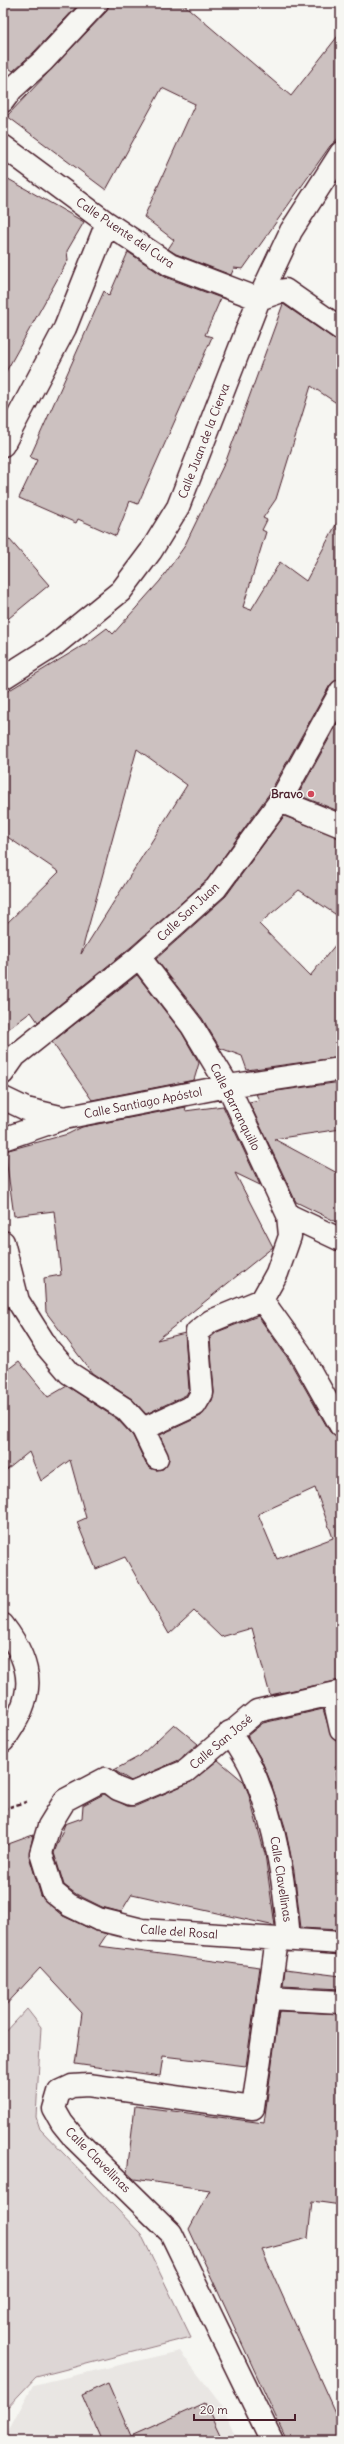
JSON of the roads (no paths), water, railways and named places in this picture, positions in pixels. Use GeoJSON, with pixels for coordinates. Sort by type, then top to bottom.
{"type":"FeatureCollection","features":[{"type":"Feature","properties":{"kind":"street"},"geometry":{"type":"LineString","coordinates":[[6,89],[44,61],[97,3]]}},
{"type":"Feature","properties":{"kind":"street","name":"Calle Puente del Cura"},"geometry":{"type":"LineString","coordinates":[[3,146],[107,223],[170,265],[259,299]]}},
{"type":"Feature","properties":{"kind":"street","name":"Calle Juan de la Cierva"},"geometry":{"type":"LineString","coordinates":[[3,678],[52,647],[120,591],[151,551],[178,507],[259,299],[291,231],[341,153]]}},
{"type":"Feature","properties":{"kind":"street"},"geometry":{"type":"LineString","coordinates":[[3,445],[65,328],[107,223]]}},
{"type":"Feature","properties":{"kind":"street"},"geometry":{"type":"LineString","coordinates":[[259,299],[285,290],[341,329]]}},
{"type":"Feature","properties":{"kind":"street","name":"Calle San Juan"},"geometry":{"type":"LineString","coordinates":[[3,1073],[15,1056],[139,957],[216,888],[280,801],[341,691]]}},
{"type":"Feature","properties":{"kind":"street"},"geometry":{"type":"LineString","coordinates":[[280,801],[341,826]]}},
{"type":"Feature","properties":{"kind":"street","name":"Calle Barranquillo"},"geometry":{"type":"LineString","coordinates":[[139,957],[192,1026],[228,1086],[288,1215],[290,1236],[277,1273],[262,1300]]}},
{"type":"Feature","properties":{"kind":"street","name":"Calle Santiago Apóstol"},"geometry":{"type":"LineString","coordinates":[[3,1139],[64,1118],[228,1086],[341,1069]]}},
{"type":"Feature","properties":{"kind":"street","name":"Calle Santiago Apóstol"},"geometry":{"type":"LineString","coordinates":[[3,1098],[26,1109],[64,1118]]}},
{"type":"Feature","properties":{"kind":"street"},"geometry":{"type":"LineString","coordinates":[[288,1215],[341,1240]]}},
{"type":"Feature","properties":{"kind":"street"},"geometry":{"type":"LineString","coordinates":[[3,1242],[18,1301],[47,1347],[69,1373],[125,1409],[143,1429],[157,1458]]}},
{"type":"Feature","properties":{"kind":"street"},"geometry":{"type":"LineString","coordinates":[[143,1429],[195,1404],[202,1393],[197,1332],[211,1321],[262,1300],[300,1353],[341,1426]]}},
{"type":"Feature","properties":{"kind":"street"},"geometry":{"type":"LineString","coordinates":[[3,1625],[24,1657],[28,1692],[19,1720],[3,1741]]}},
{"type":"Feature","properties":{"kind":"street"},"geometry":{"type":"LineString","coordinates":[[337,1693],[341,1730]]}},
{"type":"Feature","properties":{"kind":"street","name":"Calle San José"},"geometry":{"type":"LineString","coordinates":[[64,1800],[105,1779],[118,1789],[131,1794],[186,1771],[230,1732],[257,1711],[337,1693]]}},
{"type":"Feature","properties":{"kind":"street","name":"Calle Clavellinas"},"geometry":{"type":"LineString","coordinates":[[230,1732],[250,1766],[272,1826],[279,1853],[283,1939],[268,1998],[253,2108],[88,2085],[72,2086],[59,2092],[54,2109],[62,2123],[75,2139],[171,2233],[272,2441]]}},
{"type":"Feature","properties":{"kind":"street","name":"Calle del Rosal"},"geometry":{"type":"LineString","coordinates":[[64,1800],[49,1826],[41,1854],[53,1892],[69,1906],[98,1919],[142,1930],[341,1944]]}},
{"type":"Feature","properties":{"kind":"street"},"geometry":{"type":"LineString","coordinates":[[268,1998],[341,2002]]}},
{"type":"Feature","properties":{"kind":"place","name":"Bravo"},"geometry":{"type":"Point","coordinates":[311,794]}}]}
